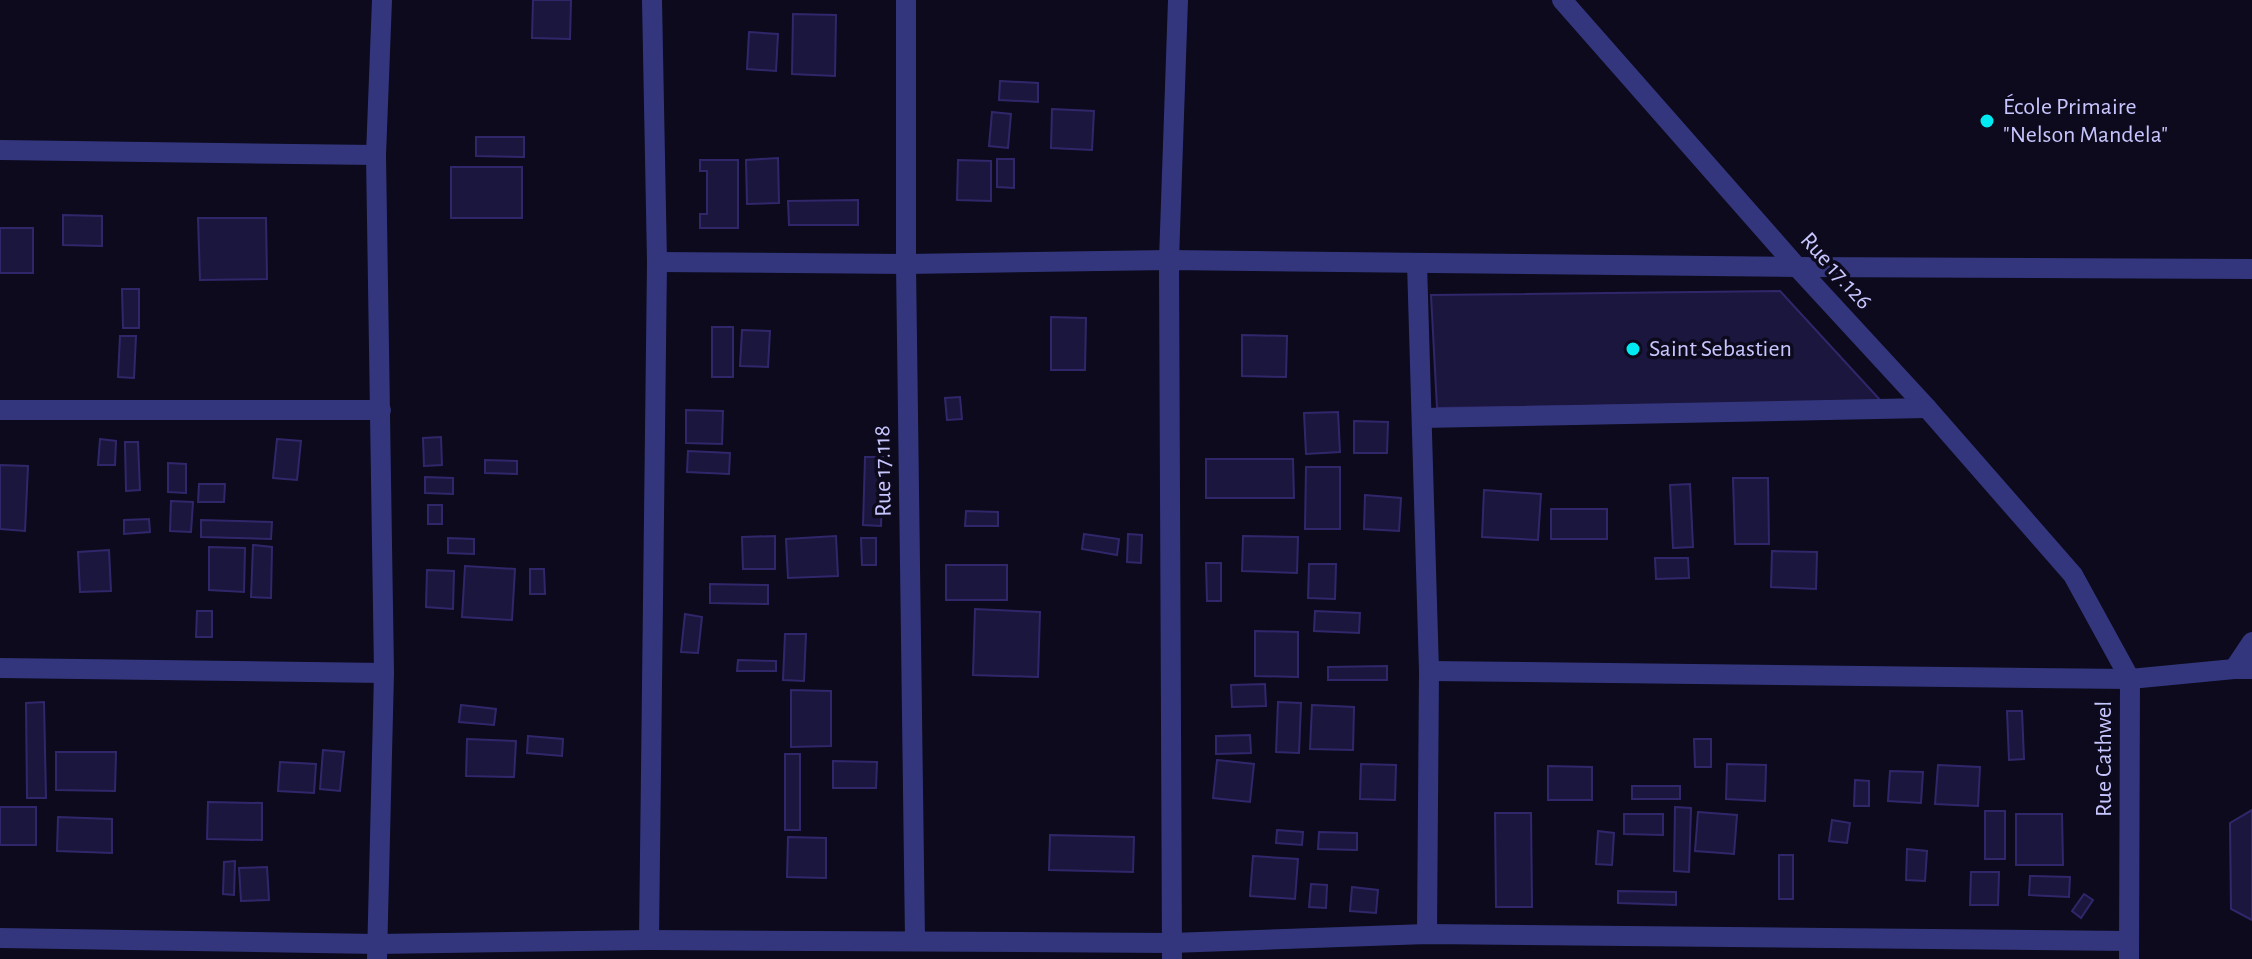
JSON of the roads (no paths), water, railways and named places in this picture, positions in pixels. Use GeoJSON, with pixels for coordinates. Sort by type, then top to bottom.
{"type":"FeatureCollection","features":[{"type":"Feature","properties":{"kind":"street"},"geometry":{"type":"LineString","coordinates":[[377,951],[384,673],[376,155],[382,0]]}},
{"type":"Feature","properties":{"kind":"street"},"geometry":{"type":"LineString","coordinates":[[649,940],[657,262],[652,0]]}},
{"type":"Feature","properties":{"kind":"street","name":"Rue 17.118"},"geometry":{"type":"LineString","coordinates":[[906,0],[906,264],[915,940]]}},
{"type":"Feature","properties":{"kind":"street"},"geometry":{"type":"LineString","coordinates":[[1172,951],[1169,260],[1178,0]]}},
{"type":"Feature","properties":{"kind":"street","name":"Rue 17.126"},"geometry":{"type":"LineString","coordinates":[[1562,0],[2073,575]]}},
{"type":"Feature","properties":{"kind":"street"},"geometry":{"type":"LineString","coordinates":[[0,150],[376,155]]}},
{"type":"Feature","properties":{"kind":"street"},"geometry":{"type":"LineString","coordinates":[[657,262],[906,264],[1169,260],[2252,269]]}},
{"type":"Feature","properties":{"kind":"street"},"geometry":{"type":"LineString","coordinates":[[1417,263],[1429,671],[1427,934]]}},
{"type":"Feature","properties":{"kind":"street"},"geometry":{"type":"LineString","coordinates":[[1422,418],[1927,408]]}},
{"type":"Feature","properties":{"kind":"street"},"geometry":{"type":"LineString","coordinates":[[0,410],[381,410]]}},
{"type":"Feature","properties":{"kind":"street","name":"Rue Cathwel"},"geometry":{"type":"LineString","coordinates":[[2073,575],[2130,679],[2129,950]]}},
{"type":"Feature","properties":{"kind":"street"},"geometry":{"type":"LineString","coordinates":[[1429,671],[2130,679],[2243,669],[2252,642]]}},
{"type":"Feature","properties":{"kind":"street"},"geometry":{"type":"LineString","coordinates":[[0,668],[384,673]]}},
{"type":"Feature","properties":{"kind":"street"},"geometry":{"type":"LineString","coordinates":[[0,938],[377,951],[649,940],[915,940],[1172,951],[1427,934],[2129,950]]}},
{"type":"Feature","properties":{"kind":"place","name":"École Primaire \"Nelson Mandela\""},"geometry":{"type":"Point","coordinates":[1987,121]}},
{"type":"Feature","properties":{"kind":"place","name":"Saint Sebastien"},"geometry":{"type":"Point","coordinates":[1633,349]}}]}
